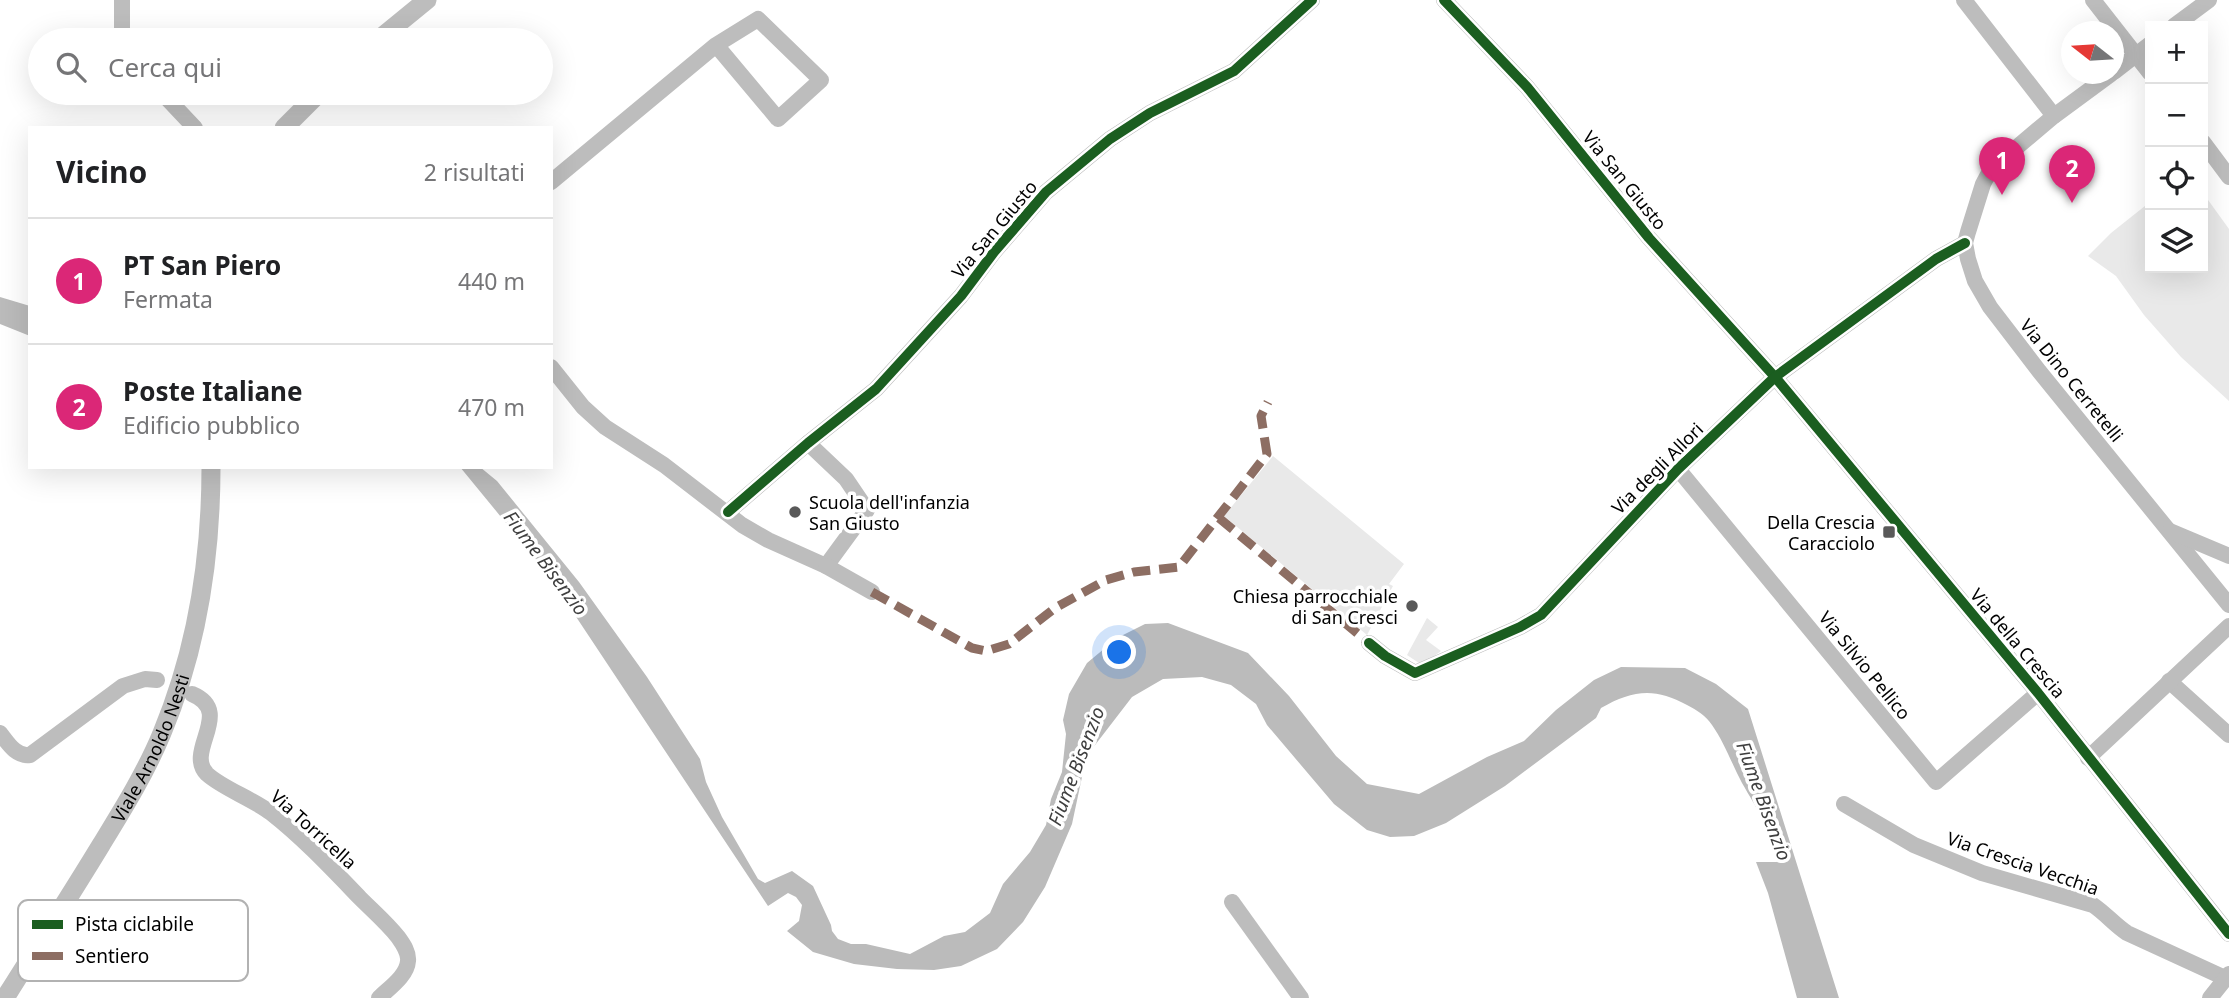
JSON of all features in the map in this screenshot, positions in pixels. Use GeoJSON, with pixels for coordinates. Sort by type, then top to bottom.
{"type":"FeatureCollection","features":[{"type":"Feature","properties":{"kind":"street"},"geometry":{"type":"LineString","coordinates":[[122,0],[122,28]]}},
{"type":"Feature","properties":{"kind":"street"},"geometry":{"type":"LineString","coordinates":[[393,28],[427,0]]}},
{"type":"Feature","properties":{"kind":"street","name":"Via San Giusto"},"geometry":{"type":"LineString","coordinates":[[728,512],[876,389],[961,296],[994,252],[1046,192],[1110,139],[1150,113],[1241,66],[1312,0]]}},
{"type":"Feature","properties":{"kind":"street"},"geometry":{"type":"LineString","coordinates":[[1964,0],[2054,116]]}},
{"type":"Feature","properties":{"kind":"street"},"geometry":{"type":"LineString","coordinates":[[2093,0],[2145,66]]}},
{"type":"Feature","properties":{"kind":"street"},"geometry":{"type":"LineString","coordinates":[[2181,21],[2209,0]]}},
{"type":"Feature","properties":{"kind":"street","name":"Via San Giusto"},"geometry":{"type":"LineString","coordinates":[[1449,2],[1527,87],[1649,238],[1775,377]]}},
{"type":"Feature","properties":{"kind":"street"},"geometry":{"type":"LineString","coordinates":[[553,180],[716,45],[758,19],[821,79],[778,119],[716,45]]}},
{"type":"Feature","properties":{"kind":"street"},"geometry":{"type":"LineString","coordinates":[[2124,64],[2145,48]]}},
{"type":"Feature","properties":{"kind":"street"},"geometry":{"type":"LineString","coordinates":[[1965,243],[1991,169],[2054,116],[2098,84]]}},
{"type":"Feature","properties":{"kind":"street"},"geometry":{"type":"LineString","coordinates":[[173,105],[193,126]]}},
{"type":"Feature","properties":{"kind":"street"},"geometry":{"type":"LineString","coordinates":[[286,126],[307,105]]}},
{"type":"Feature","properties":{"kind":"street"},"geometry":{"type":"LineString","coordinates":[[2207,147],[2229,177]]}},
{"type":"Feature","properties":{"kind":"street","name":"Via degli Allori"},"geometry":{"type":"LineString","coordinates":[[1369,643],[1385,656],[1415,673],[1520,627],[1541,615],[1678,469],[1775,377],[1936,259],[1965,243]]}},
{"type":"Feature","properties":{"kind":"street","name":"Via Dino Cerretelli"},"geometry":{"type":"LineString","coordinates":[[1965,243],[1975,281],[1990,307],[2229,605]]}},
{"type":"Feature","properties":{"kind":"street"},"geometry":{"type":"LineString","coordinates":[[553,370],[583,407],[605,427],[664,465],[742,525],[872,592]]}},
{"type":"Feature","properties":{"kind":"street","name":"Via della Crescia"},"geometry":{"type":"LineString","coordinates":[[1775,377],[2038,692],[2229,934]]}},
{"type":"Feature","properties":{"kind":"street"},"geometry":{"type":"LineString","coordinates":[[808,443],[846,479],[867,510],[826,566]]}},
{"type":"Feature","properties":{"kind":"street","name":"Viale Arnoldo Nesti"},"geometry":{"type":"LineString","coordinates":[[66,900],[149,761],[173,704],[197,620],[208,545],[211,469]]}},
{"type":"Feature","properties":{"kind":"street","name":"Via Silvio Pellico"},"geometry":{"type":"LineString","coordinates":[[1678,469],[1936,782],[2038,692]]}},
{"type":"Feature","properties":{"kind":"street","name":"Via Dino Cerretelli"},"geometry":{"type":"LineString","coordinates":[[2168,530],[2229,556]]}},
{"type":"Feature","properties":{"kind":"street"},"geometry":{"type":"LineString","coordinates":[[2088,758],[2229,626]]}},
{"type":"Feature","properties":{"kind":"street"},"geometry":{"type":"LineString","coordinates":[[0,733],[18,753],[30,755],[123,686],[145,679],[157,680]]}},
{"type":"Feature","properties":{"kind":"street"},"geometry":{"type":"LineString","coordinates":[[2169,681],[2229,735]]}},
{"type":"Feature","properties":{"kind":"street","name":"Via Torricella"},"geometry":{"type":"LineString","coordinates":[[192,694],[203,701],[210,717],[200,754],[200,762],[207,773],[284,824],[397,935],[404,946],[408,954],[406,969],[379,998]]}},
{"type":"Feature","properties":{"kind":"street","name":"Via Crescia Vecchia"},"geometry":{"type":"LineString","coordinates":[[1844,804],[1914,845],[1971,868],[2093,905],[2109,915],[2127,933],[2227,976]]}},
{"type":"Feature","properties":{"kind":"street"},"geometry":{"type":"LineString","coordinates":[[1233,902],[1301,998]]}},
{"type":"Feature","properties":{"kind":"street"},"geometry":{"type":"LineString","coordinates":[[2210,998],[2227,976]]}},
{"type":"Feature","properties":{"kind":"street","name":"Viale Arnoldo Nesti"},"geometry":{"type":"LineString","coordinates":[[5,998],[18,977]]}},
{"type":"Feature","properties":{"kind":"shaded area"},"geometry":{"type":"Polygon","coordinates":[[[2208,200],[2229,229],[2229,401],[2181,357],[2144,315],[2116,276],[2088,256],[2111,233],[2145,206],[2145,273],[2208,273],[2208,200]]]}},
{"type":"Feature","properties":{"kind":"shaded area"},"geometry":{"type":"Polygon","coordinates":[[[1273,456],[1404,564],[1389,584],[1393,586],[1367,635],[1224,516],[1273,456]]]}},
{"type":"Feature","properties":{"kind":"shaded area"},"geometry":{"type":"Polygon","coordinates":[[[1427,618],[1438,627],[1426,640],[1441,651],[1422,665],[1407,655],[1427,618]]]}},
{"type":"Feature","properties":{"kind":"water"},"geometry":{"type":"Polygon","coordinates":[[[0,297],[28,305],[28,335],[0,324],[0,297]]]}},
{"type":"Feature","properties":{"kind":"water","name":"Fiume Bisenzio"},"geometry":{"type":"Polygon","coordinates":[[[462,469],[482,469],[497,481],[579,582],[647,677],[700,759],[706,782],[722,817],[758,879],[765,883],[792,871],[813,886],[838,939],[851,944],[866,944],[910,954],[944,936],[965,932],[990,913],[1003,884],[1030,852],[1046,825],[1051,799],[1062,772],[1066,734],[1063,720],[1069,694],[1087,663],[1117,638],[1145,624],[1168,623],[1248,653],[1289,696],[1336,756],[1367,784],[1419,794],[1487,757],[1524,741],[1556,710],[1594,680],[1621,667],[1685,668],[1716,684],[1748,709],[1839,998],[1797,998],[1768,893],[1756,862],[1777,862],[1763,821],[1710,722],[1687,705],[1654,693],[1633,694],[1601,708],[1596,718],[1505,786],[1446,823],[1414,836],[1390,837],[1367,830],[1334,804],[1267,725],[1256,704],[1231,685],[1202,677],[1163,679],[1132,697],[1092,749],[1082,777],[1072,824],[1045,887],[1023,922],[997,949],[961,966],[934,970],[854,964],[813,952],[787,931],[799,921],[802,905],[796,897],[788,893],[768,906],[547,573],[462,469]]]}},
{"type":"Feature","properties":{"kind":"marked path"},"geometry":{"type":"LineString","coordinates":[[872,592],[972,648],[986,651],[1009,644],[1055,608],[1106,580],[1134,572],[1179,567],[1267,454],[1261,416],[1268,402]]}},
{"type":"Feature","properties":{"kind":"marked path"},"geometry":{"type":"LineString","coordinates":[[1219,518],[1369,643]]}},
{"type":"Feature","properties":{"kind":"cycle path"},"geometry":{"type":"LineString","coordinates":[[728,512],[876,389],[961,296],[994,252],[1046,192],[1110,139],[1150,113],[1234,71],[1312,0]]}},
{"type":"Feature","properties":{"kind":"cycle path"},"geometry":{"type":"LineString","coordinates":[[1444,0],[1527,87],[1649,238],[1775,377],[2038,693],[2229,934]]}},
{"type":"Feature","properties":{"kind":"cycle path"},"geometry":{"type":"LineString","coordinates":[[1369,643],[1385,656],[1415,673],[1520,627],[1541,615],[1678,469],[1775,377],[1936,259],[1965,243]]}},
{"type":"Feature","properties":{"kind":"place","name":"PT San Piero"},"geometry":{"type":"Point","coordinates":[2002,195]}},
{"type":"Feature","properties":{"kind":"place","name":"Poste Italiane"},"geometry":{"type":"Point","coordinates":[2072,203]}},
{"type":"Feature","properties":{"kind":"place","name":"Scuola dell'infanzia San Giusto"},"geometry":{"type":"Point","coordinates":[795,512]}},
{"type":"Feature","properties":{"kind":"place","name":"Della Crescia Caracciolo"},"geometry":{"type":"Point","coordinates":[1889,532]}},
{"type":"Feature","properties":{"kind":"place","name":"Chiesa parrocchiale di San Cresci"},"geometry":{"type":"Point","coordinates":[1412,606]}}]}
